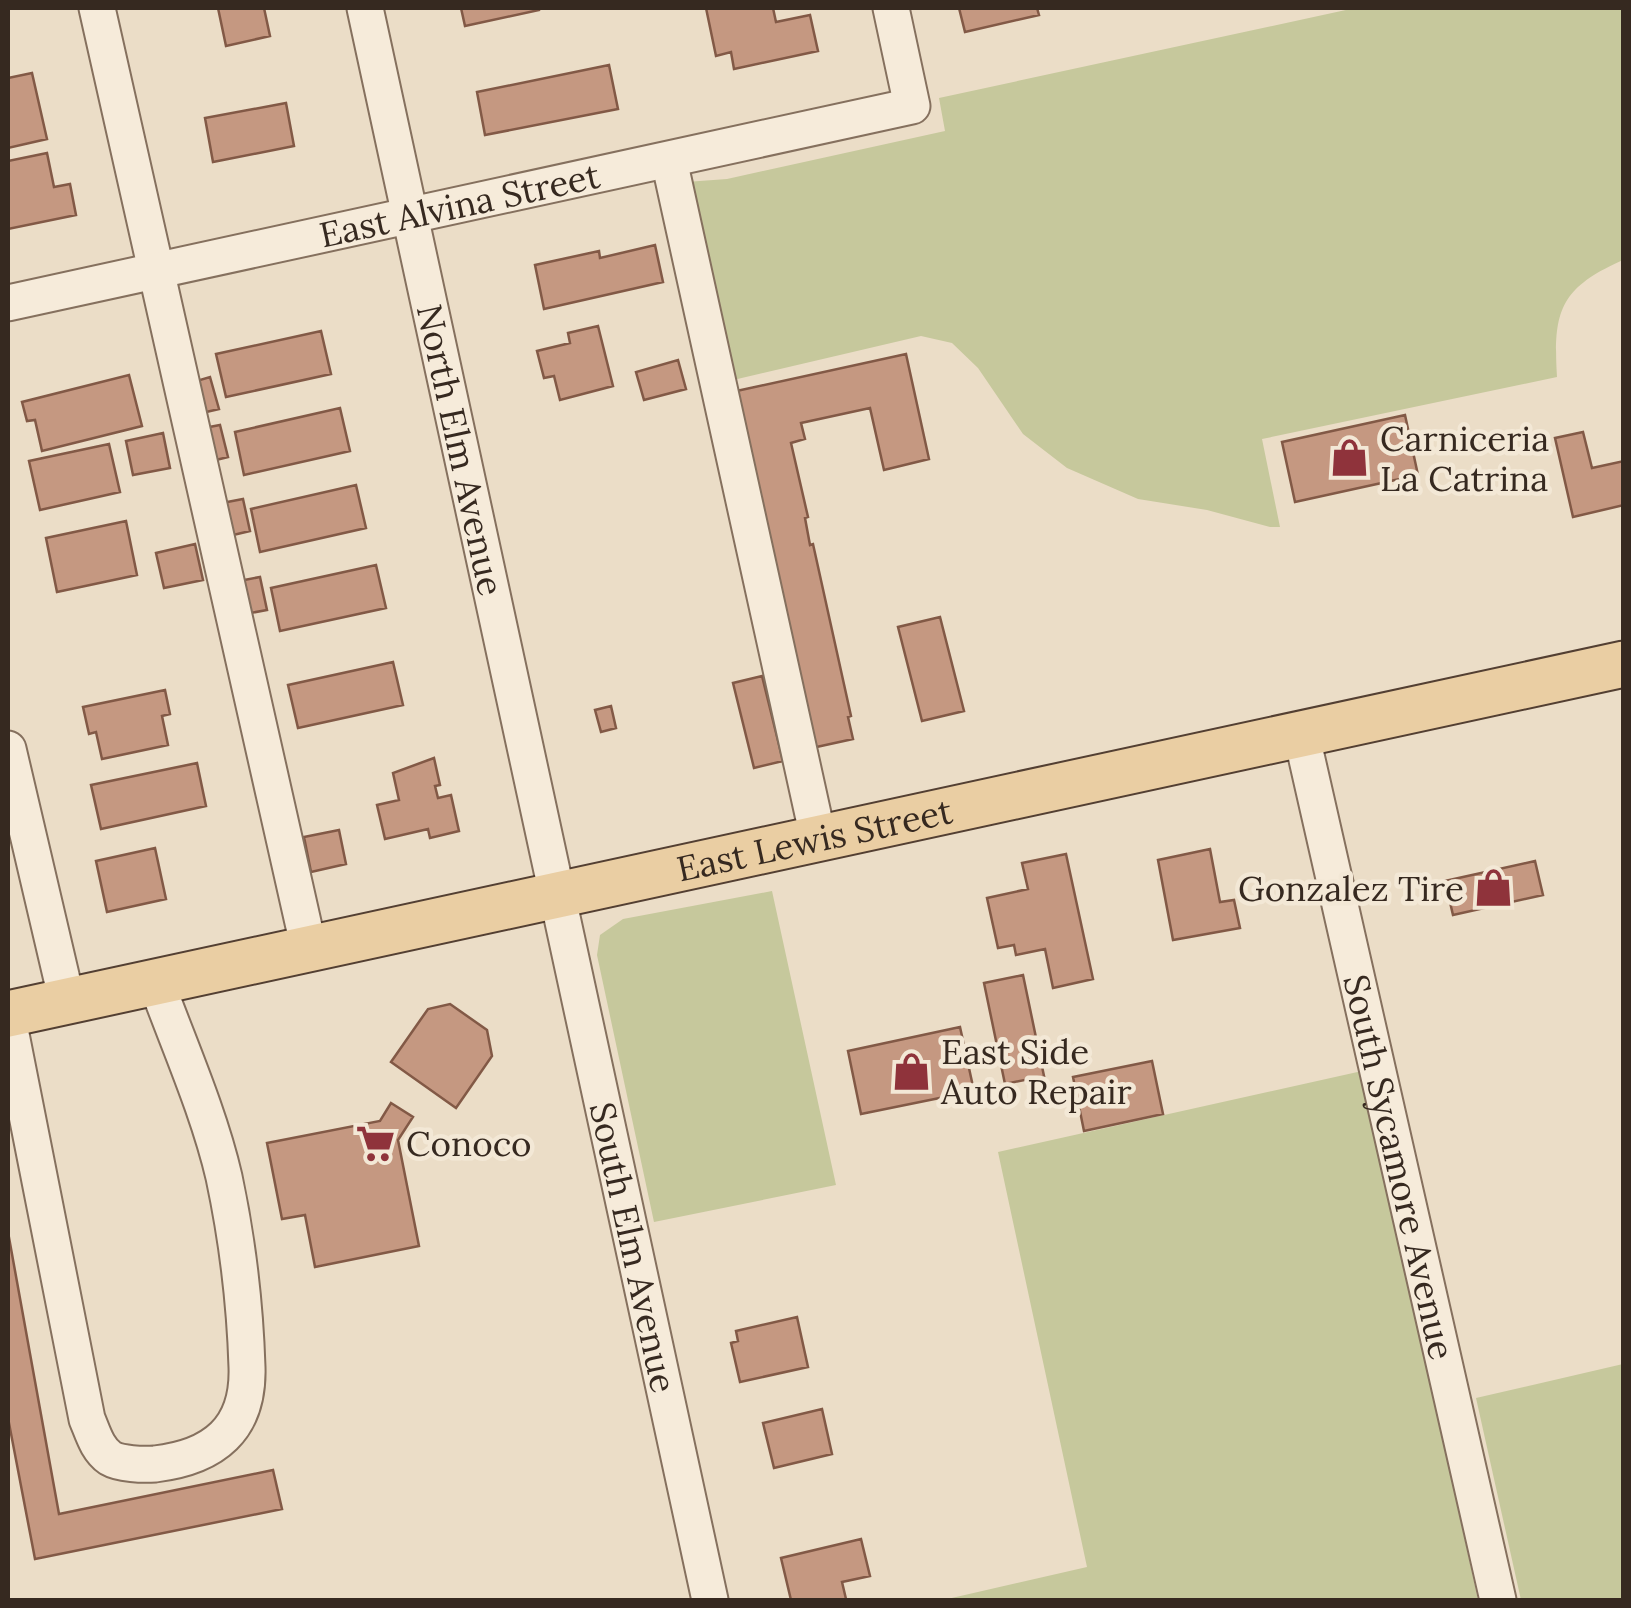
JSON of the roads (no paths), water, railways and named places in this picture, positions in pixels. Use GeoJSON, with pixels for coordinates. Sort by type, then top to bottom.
{"type":"FeatureCollection","features":[{"type":"Feature","properties":{"kind":"main road","name":"East Lewis Street"},"geometry":{"type":"LineString","coordinates":[[8,1017],[1624,664]]}},
{"type":"Feature","properties":{"kind":"street"},"geometry":{"type":"LineString","coordinates":[[97,8],[308,949]]}},
{"type":"Feature","properties":{"kind":"street","name":"North Elm Avenue"},"geometry":{"type":"LineString","coordinates":[[365,8],[556,895]]}},
{"type":"Feature","properties":{"kind":"street","name":"East Alvina Street"},"geometry":{"type":"LineString","coordinates":[[8,303],[912,106],[891,8]]}},
{"type":"Feature","properties":{"kind":"street"},"geometry":{"type":"LineString","coordinates":[[669,160],[818,838]]}},
{"type":"Feature","properties":{"kind":"street","name":"South Sycamore Avenue"},"geometry":{"type":"LineString","coordinates":[[1301,732],[1498,1600]]}},
{"type":"Feature","properties":{"kind":"street"},"geometry":{"type":"LineString","coordinates":[[8,749],[68,1001]]}},
{"type":"Feature","properties":{"kind":"street","name":"South Elm Avenue"},"geometry":{"type":"LineString","coordinates":[[556,895],[710,1600]]}},
{"type":"Feature","properties":{"kind":"street"},"geometry":{"type":"LineString","coordinates":[[8,1017],[87,1419],[98,1446],[112,1460],[148,1465],[180,1461],[205,1453],[236,1424],[246,1394],[247,1370],[244,1318],[224,1176],[156,982]]}},
{"type":"Feature","properties":{"kind":"place","name":"Carniceria La Catrina"},"geometry":{"type":"Point","coordinates":[1350,458]}},
{"type":"Feature","properties":{"kind":"place","name":"Gonzalez Tire"},"geometry":{"type":"Point","coordinates":[1494,888]}},
{"type":"Feature","properties":{"kind":"place","name":"East Side Auto Repair"},"geometry":{"type":"Point","coordinates":[911,1071]}},
{"type":"Feature","properties":{"kind":"place","name":"Conoco"},"geometry":{"type":"Point","coordinates":[376,1143]}}]}
